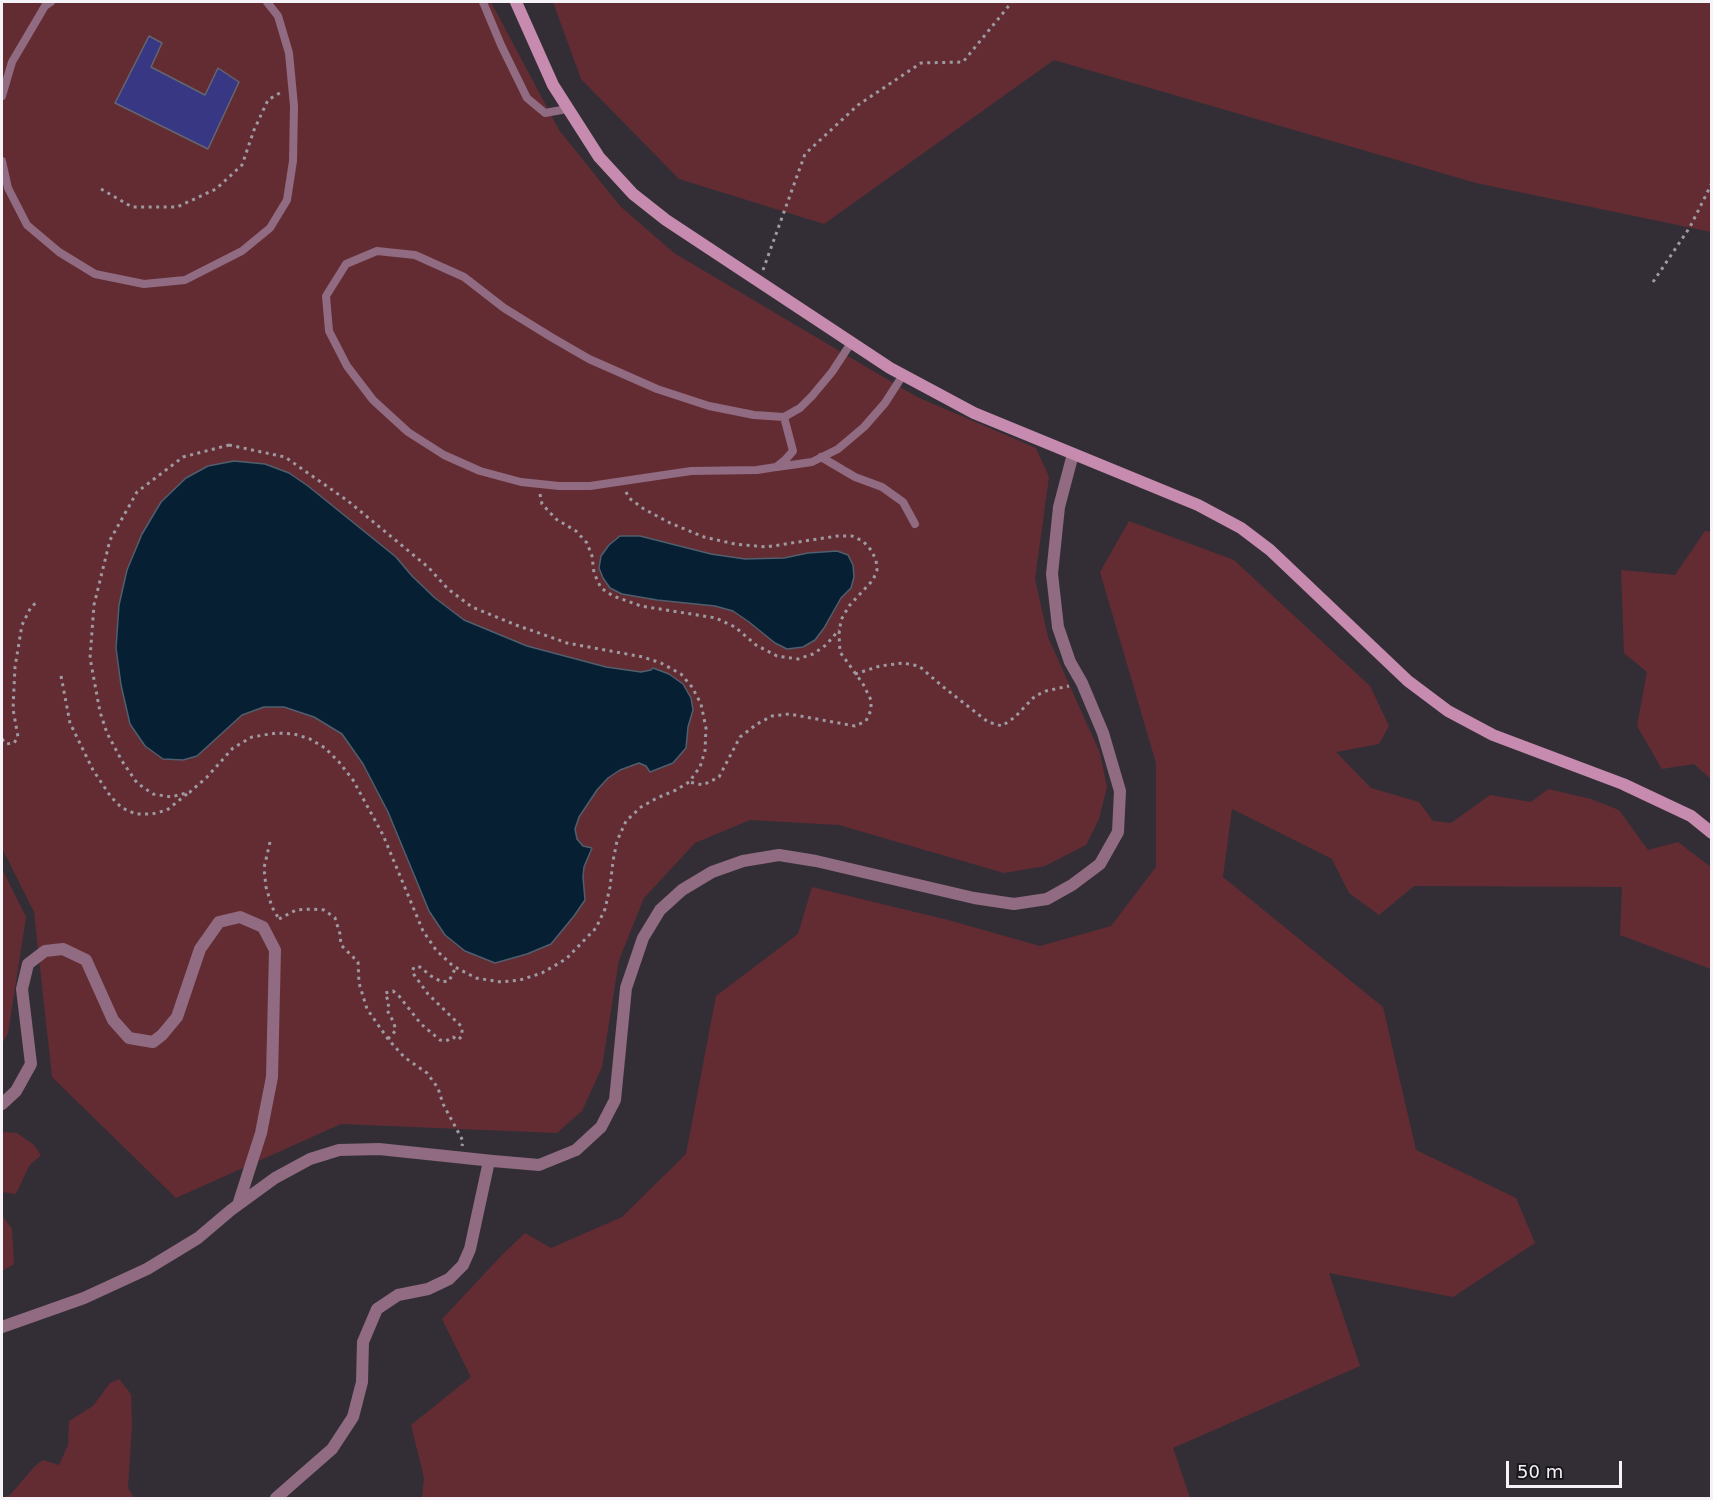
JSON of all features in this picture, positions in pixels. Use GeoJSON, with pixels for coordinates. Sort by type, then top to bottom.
{"type":"FeatureCollection","features":[{"type":"Feature","properties":{"kind":"main road"},"geometry":{"type":"LineString","coordinates":[[516,2],[553,85],[599,158],[633,194],[666,220],[759,283],[903,375],[974,412],[1198,505],[1241,528],[1270,550],[1408,681],[1448,711],[1493,735],[1633,789],[1691,816],[1712,832]]}},
{"type":"Feature","properties":{"kind":"street"},"geometry":{"type":"LineString","coordinates":[[2,1328],[84,1298],[147,1269],[198,1238],[275,1178],[310,1159],[339,1150],[379,1149],[539,1165],[576,1150],[601,1127],[615,1100],[626,988],[643,938],[660,910],[667,903],[682,890],[712,872],[743,861],[779,855],[816,861],[974,898],[1014,903],[1047,899],[1072,885],[1100,864],[1118,832],[1120,791],[1103,733],[1082,683],[1070,662],[1058,627],[1052,574],[1059,507],[1073,454]]}},
{"type":"Feature","properties":{"kind":"street"},"geometry":{"type":"LineString","coordinates":[[2,1104],[16,1091],[31,1064],[22,989],[28,964],[45,951],[63,949],[86,960],[112,1020],[129,1038],[153,1042],[177,1017],[200,949],[219,922],[240,917],[263,927],[275,950],[272,1077],[261,1133],[238,1205]]}},
{"type":"Feature","properties":{"kind":"street"},"geometry":{"type":"LineString","coordinates":[[276,1498],[332,1449],[353,1417],[362,1382],[363,1342],[377,1309],[398,1295],[428,1288],[449,1279],[463,1265],[470,1249],[489,1161]]}},
{"type":"Feature","properties":{"kind":"lane"},"geometry":{"type":"LineString","coordinates":[[2,96],[12,62],[45,6],[51,2]]}},
{"type":"Feature","properties":{"kind":"lane"},"geometry":{"type":"LineString","coordinates":[[2,161],[8,188],[27,225],[58,252],[95,274],[144,284],[185,280],[242,251],[270,228],[287,200],[293,162],[294,106],[289,53],[278,16],[267,2]]}},
{"type":"Feature","properties":{"kind":"lane"},"geometry":{"type":"LineString","coordinates":[[483,2],[527,98],[545,113],[567,109]]}},
{"type":"Feature","properties":{"kind":"lane"},"geometry":{"type":"LineString","coordinates":[[851,343],[832,372],[800,408],[784,417],[754,415],[709,406],[657,389],[589,359],[504,308],[464,277],[415,255],[377,251],[346,264],[326,296],[329,331],[347,366],[374,400],[408,432],[444,454],[480,471],[521,482],[590,486],[691,471],[757,470],[812,462],[838,449],[864,427],[885,403],[903,375]]}},
{"type":"Feature","properties":{"kind":"lane"},"geometry":{"type":"LineString","coordinates":[[776,467],[793,451],[784,417]]}},
{"type":"Feature","properties":{"kind":"lane"},"geometry":{"type":"LineString","coordinates":[[821,457],[855,477],[882,487],[903,502],[915,524]]}},
{"type":"Feature","properties":{"kind":"path"},"geometry":{"type":"LineString","coordinates":[[759,283],[805,154],[858,105],[921,63],[963,62],[1012,2]]}},
{"type":"Feature","properties":{"kind":"path"},"geometry":{"type":"LineString","coordinates":[[101,189],[132,207],[177,207],[216,189],[242,165],[254,130],[268,100],[292,86]]}},
{"type":"Feature","properties":{"kind":"path"},"geometry":{"type":"LineString","coordinates":[[1653,282],[1690,227],[1712,183]]}},
{"type":"Feature","properties":{"kind":"path"},"geometry":{"type":"LineString","coordinates":[[61,676],[70,723],[93,770],[111,797],[123,808],[136,814],[152,814],[167,810],[190,792],[207,777],[232,748],[252,737],[276,733],[294,734],[325,748],[353,780],[370,810],[396,864],[423,932],[436,950],[456,967],[476,978],[501,982],[520,980],[542,973],[566,959],[596,928],[605,909],[617,841],[626,821],[641,807],[689,782],[700,767],[705,751],[706,728],[701,704],[692,687],[681,674],[661,663],[643,657],[567,644],[472,607],[448,589],[428,567],[348,501],[285,457],[229,445],[183,457],[137,492],[110,540],[94,605],[90,658],[100,712],[107,733],[122,762],[137,783],[153,794],[171,797],[190,792]]}},
{"type":"Feature","properties":{"kind":"path"},"geometry":{"type":"LineString","coordinates":[[620,480],[629,498],[644,509],[670,524],[704,537],[735,544],[766,547],[852,536],[863,541],[876,560],[877,570],[873,580],[849,606],[841,620],[839,630],[840,652],[863,684],[871,700],[866,721],[855,726],[789,714],[772,716],[740,737],[719,777],[703,785],[689,782]]}},
{"type":"Feature","properties":{"kind":"path"},"geometry":{"type":"LineString","coordinates":[[538,484],[542,504],[556,519],[576,531],[587,543],[592,556],[594,573],[601,588],[612,596],[641,606],[716,618],[735,627],[756,645],[777,656],[798,659],[813,654],[826,645],[839,630]]}},
{"type":"Feature","properties":{"kind":"path"},"geometry":{"type":"LineString","coordinates":[[2,739],[4,744],[14,743],[18,737],[13,709],[15,666],[22,625],[37,602]]}},
{"type":"Feature","properties":{"kind":"path"},"geometry":{"type":"LineString","coordinates":[[855,674],[880,666],[903,663],[919,666],[988,722],[1002,726],[1015,717],[1035,696],[1046,691],[1082,683]]}},
{"type":"Feature","properties":{"kind":"path"},"geometry":{"type":"LineString","coordinates":[[270,842],[264,868],[266,887],[279,919]]}},
{"type":"Feature","properties":{"kind":"path"},"geometry":{"type":"LineString","coordinates":[[266,931],[279,919],[296,910],[324,910],[335,918],[341,945],[358,962],[359,983],[368,1009],[388,1039],[404,1057],[427,1073],[438,1088],[443,1104],[463,1141],[460,1158]]}},
{"type":"Feature","properties":{"kind":"path"},"geometry":{"type":"LineString","coordinates":[[388,1039],[396,1030],[387,1010],[389,1003],[385,993],[393,991],[421,1024],[440,1040],[446,1041],[453,1037],[458,1040],[462,1035],[462,1027],[428,994],[412,972],[414,967],[420,967],[442,982],[448,981],[456,967]]}},
{"type":"Feature","properties":{"kind":"shaded area"},"geometry":{"type":"Polygon","coordinates":[[[2,2],[491,2],[559,130],[620,206],[674,253],[917,397],[1036,448],[1049,477],[1035,579],[1048,637],[1100,753],[1107,787],[1099,819],[1086,845],[1045,866],[1004,873],[839,825],[750,820],[695,843],[644,898],[619,960],[602,1067],[582,1111],[557,1133],[341,1124],[176,1198],[52,1077],[34,912],[2,848],[2,2]]]}},
{"type":"Feature","properties":{"kind":"shaded area"},"geometry":{"type":"Polygon","coordinates":[[[553,2],[1711,2],[1711,232],[1476,183],[1054,60],[824,224],[679,179],[581,79],[553,2]]]}},
{"type":"Feature","properties":{"kind":"shaded area"},"geometry":{"type":"Polygon","coordinates":[[[1129,521],[1234,560],[1370,686],[1389,726],[1379,744],[1336,752],[1371,788],[1419,802],[1433,821],[1451,823],[1490,795],[1531,802],[1548,789],[1591,799],[1619,810],[1648,850],[1678,842],[1711,867],[1711,969],[1620,935],[1622,887],[1414,886],[1379,915],[1349,893],[1332,859],[1232,809],[1223,877],[1383,1007],[1416,1150],[1516,1198],[1535,1243],[1453,1297],[1329,1273],[1360,1366],[1173,1448],[1190,1498],[422,1498],[424,1478],[411,1425],[471,1377],[442,1319],[525,1233],[551,1248],[622,1217],[686,1154],[716,996],[798,934],[812,887],[948,920],[1040,946],[1111,926],[1156,867],[1156,763],[1100,572],[1129,521]]]}},
{"type":"Feature","properties":{"kind":"shaded area"},"geometry":{"type":"Polygon","coordinates":[[[1705,531],[1712,532],[1711,779],[1694,764],[1662,769],[1637,726],[1647,672],[1624,653],[1621,570],[1675,575],[1705,531]]]}},
{"type":"Feature","properties":{"kind":"shaded area"},"geometry":{"type":"Polygon","coordinates":[[[2,869],[26,917],[8,1033],[2,1044],[2,869]]]}},
{"type":"Feature","properties":{"kind":"shaded area"},"geometry":{"type":"Polygon","coordinates":[[[2,1132],[17,1133],[34,1145],[41,1155],[29,1166],[16,1194],[2,1192],[2,1132]]]}},
{"type":"Feature","properties":{"kind":"shaded area"},"geometry":{"type":"Polygon","coordinates":[[[2,1215],[12,1229],[14,1264],[2,1271],[2,1215]]]}},
{"type":"Feature","properties":{"kind":"shaded area"},"geometry":{"type":"Polygon","coordinates":[[[119,1379],[131,1394],[132,1425],[128,1488],[134,1498],[2,1498],[10,1495],[43,1460],[59,1465],[68,1445],[69,1421],[93,1406],[110,1383],[119,1379]]]}},
{"type":"Feature","properties":{"kind":"water"},"geometry":{"type":"Polygon","coordinates":[[[234,461],[265,464],[289,473],[308,486],[396,557],[435,598],[464,620],[527,646],[606,667],[641,672],[653,668],[669,674],[683,684],[691,698],[693,710],[688,727],[686,748],[673,763],[650,772],[646,766],[639,763],[620,770],[608,778],[597,790],[579,817],[575,829],[577,839],[583,846],[592,848],[584,867],[585,900],[551,944],[495,963],[465,951],[445,935],[429,911],[388,812],[363,764],[342,734],[314,717],[284,707],[264,707],[242,715],[197,756],[183,760],[163,759],[145,746],[130,724],[116,648],[119,605],[127,570],[142,534],[161,502],[186,478],[208,466],[234,461]]]}},
{"type":"Feature","properties":{"kind":"water"},"geometry":{"type":"Polygon","coordinates":[[[620,536],[640,536],[711,554],[745,559],[784,558],[808,553],[837,551],[848,555],[853,565],[854,577],[851,588],[841,598],[815,640],[803,647],[787,649],[775,643],[733,611],[715,606],[622,594],[610,588],[599,568],[601,556],[620,536]]]}},
{"type":"Feature","properties":{"kind":"building"},"geometry":{"type":"Polygon","coordinates":[[[149,36],[162,43],[151,67],[205,95],[218,68],[239,82],[208,149],[115,103],[149,36]]]}}]}
